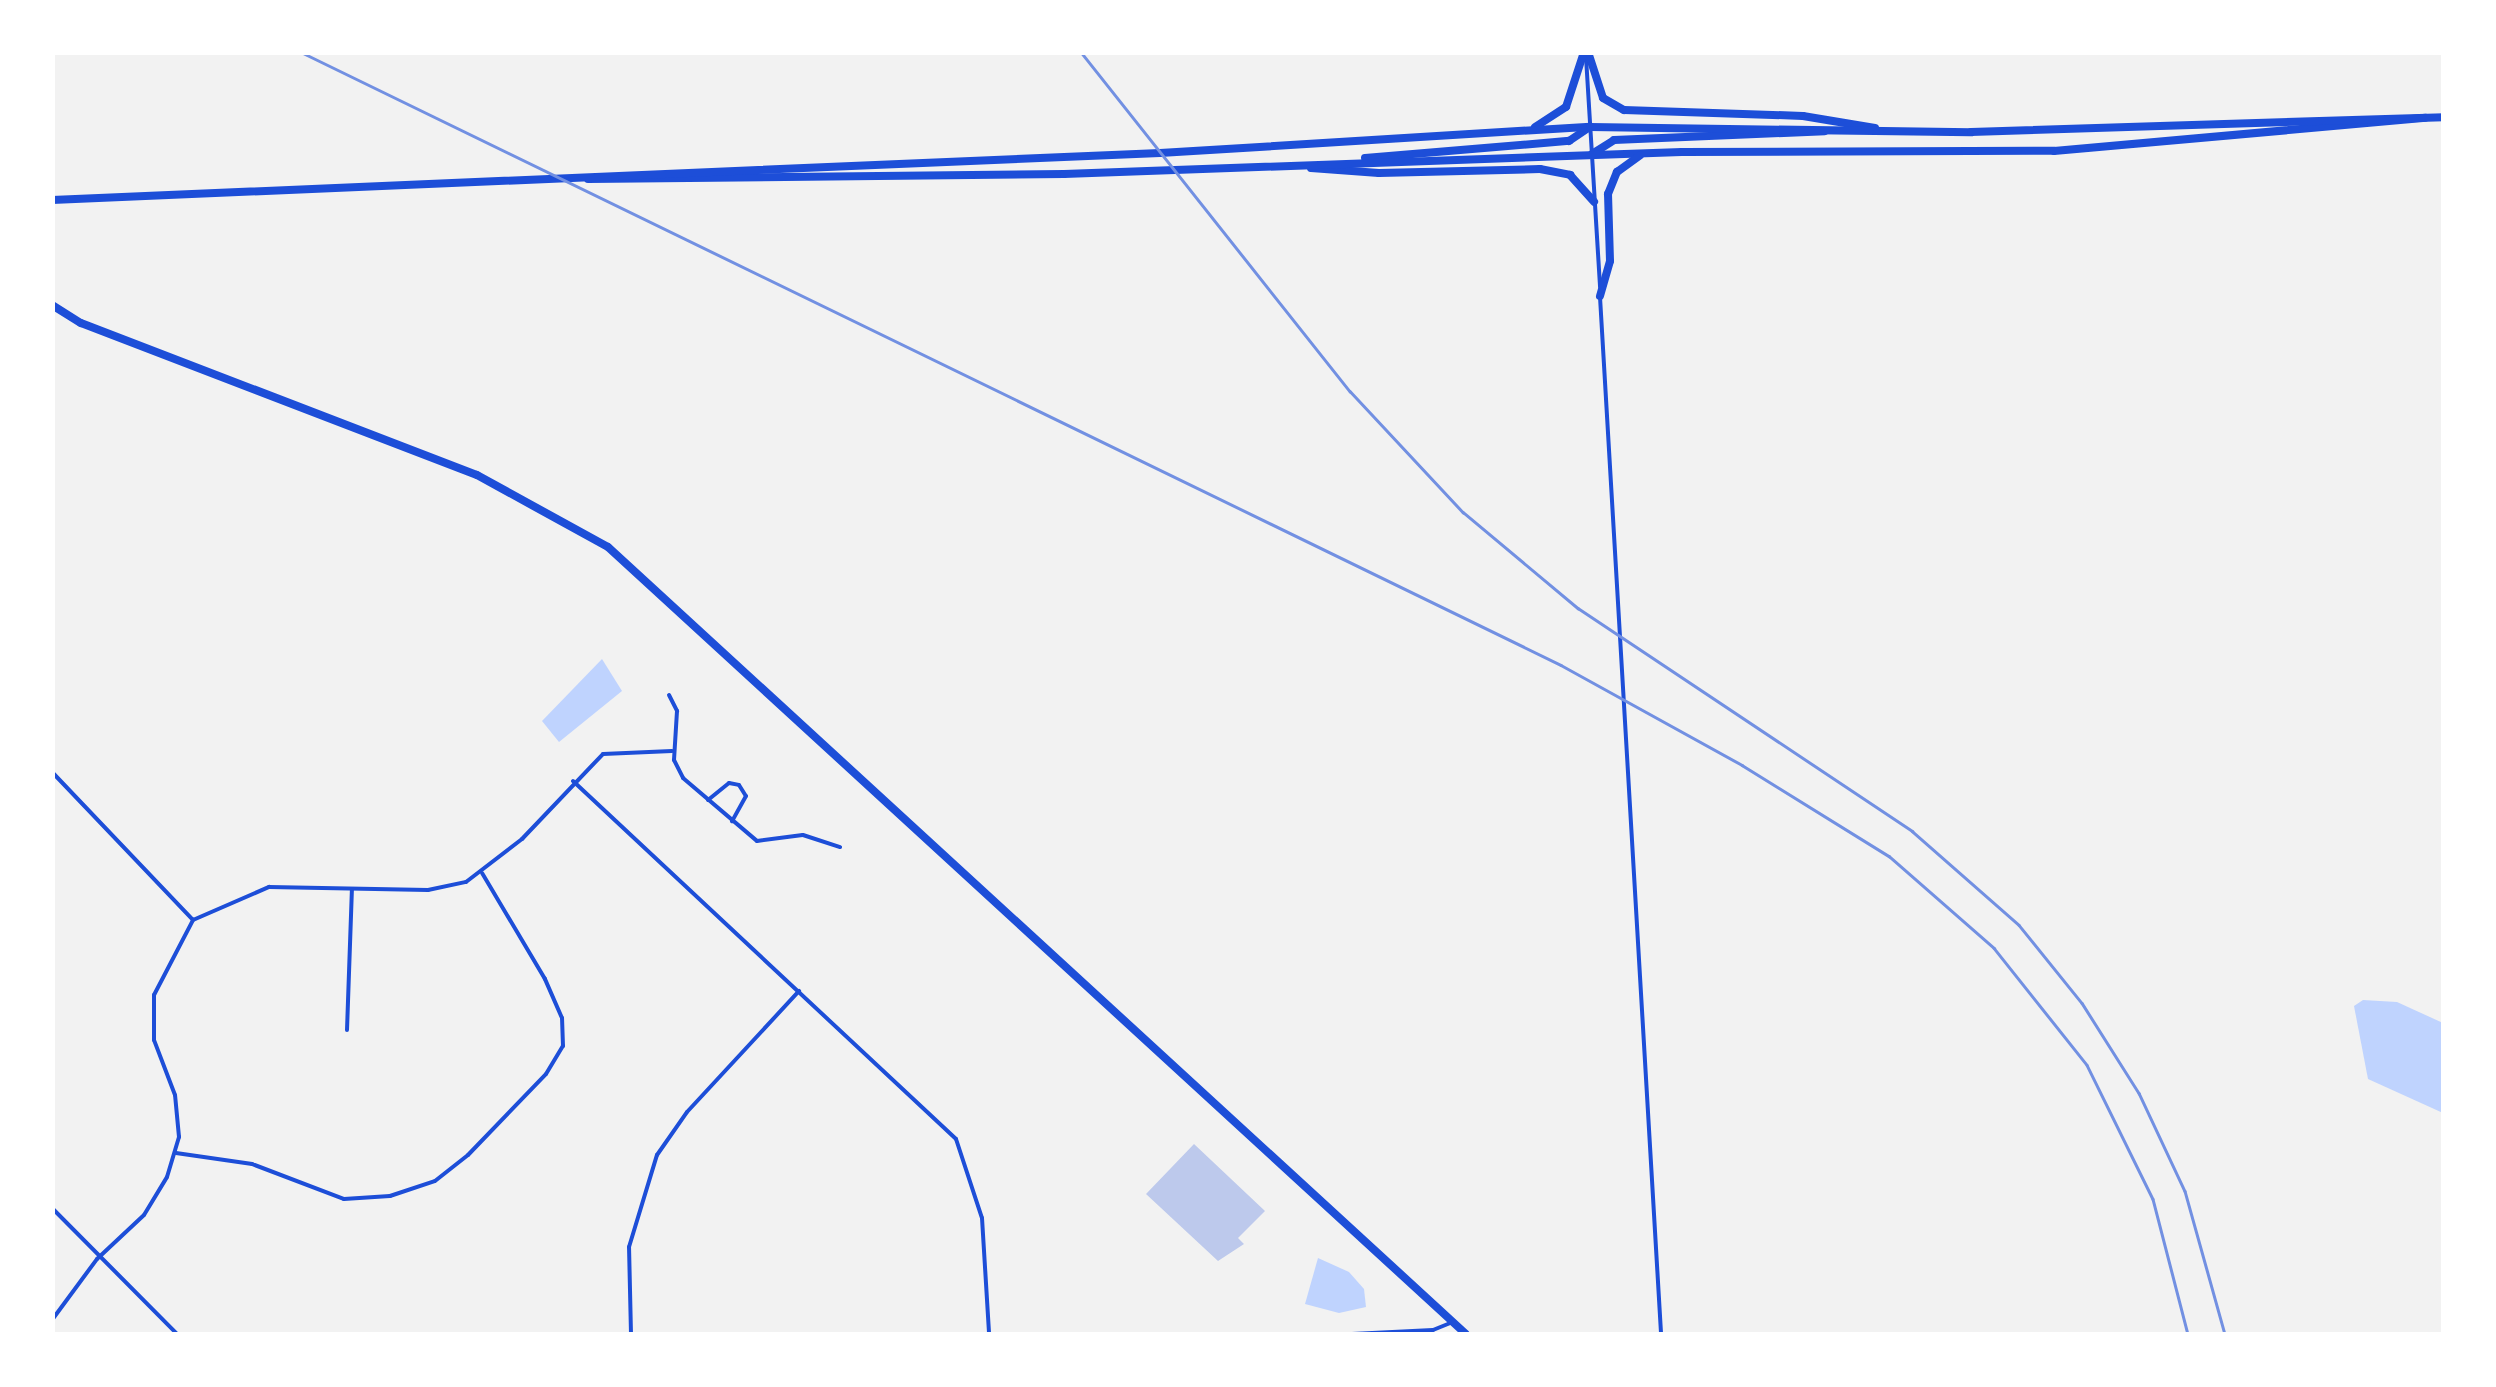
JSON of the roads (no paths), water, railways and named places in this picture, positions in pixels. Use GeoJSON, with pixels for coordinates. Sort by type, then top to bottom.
{"type":"FeatureCollection","features":[{"type":"Feature","properties":{"kind":"main road"},"geometry":{"type":"LineString","coordinates":[[1525,131],[1565,109],[1586,52]]}},
{"type":"Feature","properties":{"kind":"main road"},"geometry":{"type":"LineString","coordinates":[[1586,52],[1603,98],[1624,110],[1803,116],[1884,132]]}},
{"type":"Feature","properties":{"kind":"main road"},"geometry":{"type":"LineString","coordinates":[[584,178],[787,180],[1592,154],[2054,151],[2444,117]]}},
{"type":"Feature","properties":{"kind":"main road"},"geometry":{"type":"LineString","coordinates":[[52,200],[584,178],[1590,127],[1839,128],[1884,132],[2427,118]]}},
{"type":"Feature","properties":{"kind":"main road"},"geometry":{"type":"LineString","coordinates":[[1340,164],[1453,146],[1569,141],[1590,127]]}},
{"type":"Feature","properties":{"kind":"main road"},"geometry":{"type":"LineString","coordinates":[[1592,154],[1611,140],[1805,136],[1839,128]]}},
{"type":"Feature","properties":{"kind":"main road"},"geometry":{"type":"LineString","coordinates":[[1600,296],[1610,261],[1613,180],[1645,153]]}},
{"type":"Feature","properties":{"kind":"main road"},"geometry":{"type":"LineString","coordinates":[[1302,165],[1379,173],[1558,171],[1580,182],[1594,202]]}},
{"type":"Feature","properties":{"kind":"main road"},"geometry":{"type":"LineString","coordinates":[[52,305],[81,323],[477,475],[608,546],[1466,1334]]}},
{"type":"Feature","properties":{"kind":"street"},"geometry":{"type":"LineString","coordinates":[[1586,52],[1661,1334]]}},
{"type":"Feature","properties":{"kind":"street"},"geometry":{"type":"LineString","coordinates":[[668,695],[677,711],[672,751],[682,778],[757,841],[810,835],[840,847]]}},
{"type":"Feature","properties":{"kind":"street"},"geometry":{"type":"LineString","coordinates":[[52,1320],[97,1259],[144,1215],[174,1152],[175,1096],[154,1040],[154,995],[192,920],[269,886],[428,890],[482,872],[522,839],[573,781],[610,750],[672,751]]}},
{"type":"Feature","properties":{"kind":"street"},"geometry":{"type":"LineString","coordinates":[[52,772],[192,920]]}},
{"type":"Feature","properties":{"kind":"street"},"geometry":{"type":"LineString","coordinates":[[573,781],[956,1139],[972,1173],[982,1218],[990,1334]]}},
{"type":"Feature","properties":{"kind":"street"},"geometry":{"type":"LineString","coordinates":[[708,800],[729,784],[740,785],[746,796],[732,821]]}},
{"type":"Feature","properties":{"kind":"street"},"geometry":{"type":"LineString","coordinates":[[174,1152],[252,1164],[344,1198],[390,1196],[435,1181],[468,1155],[546,1074],[563,1046],[562,1018],[545,979],[482,872]]}},
{"type":"Feature","properties":{"kind":"street"},"geometry":{"type":"LineString","coordinates":[[347,1030],[352,890]]}},
{"type":"Feature","properties":{"kind":"street"},"geometry":{"type":"LineString","coordinates":[[631,1334],[629,1247],[657,1154],[687,1112],[799,990]]}},
{"type":"Feature","properties":{"kind":"street"},"geometry":{"type":"LineString","coordinates":[[52,1208],[97,1259],[178,1334]]}},
{"type":"Feature","properties":{"kind":"street"},"geometry":{"type":"LineString","coordinates":[[1352,1334],[1434,1330],[1452,1322]]}},
{"type":"Feature","properties":{"kind":"water"},"geometry":{"type":"Polygon","coordinates":[[[602,659],[622,691],[559,742],[542,721],[602,659]]]}},
{"type":"Feature","properties":{"kind":"water"},"geometry":{"type":"Polygon","coordinates":[[[2363,1000],[2397,1002],[2443,1023],[2443,1113],[2368,1079],[2354,1006],[2363,1000]]]}},
{"type":"Feature","properties":{"kind":"water"},"geometry":{"type":"Polygon","coordinates":[[[1318,1258],[1349,1272],[1364,1289],[1366,1307],[1339,1313],[1305,1304],[1318,1258]]]}},
{"type":"Feature","properties":{"kind":"railway"},"geometry":{"type":"LineString","coordinates":[[301,52],[1561,665],[1742,765],[1889,856],[1994,948],[2087,1065],[2153,1199],[2188,1334]]}},
{"type":"Feature","properties":{"kind":"railway"},"geometry":{"type":"LineString","coordinates":[[1081,52],[1350,391],[1463,512],[1578,608],[1912,831],[2019,925],[2082,1003],[2139,1093],[2185,1191],[2225,1334]]}}]}
